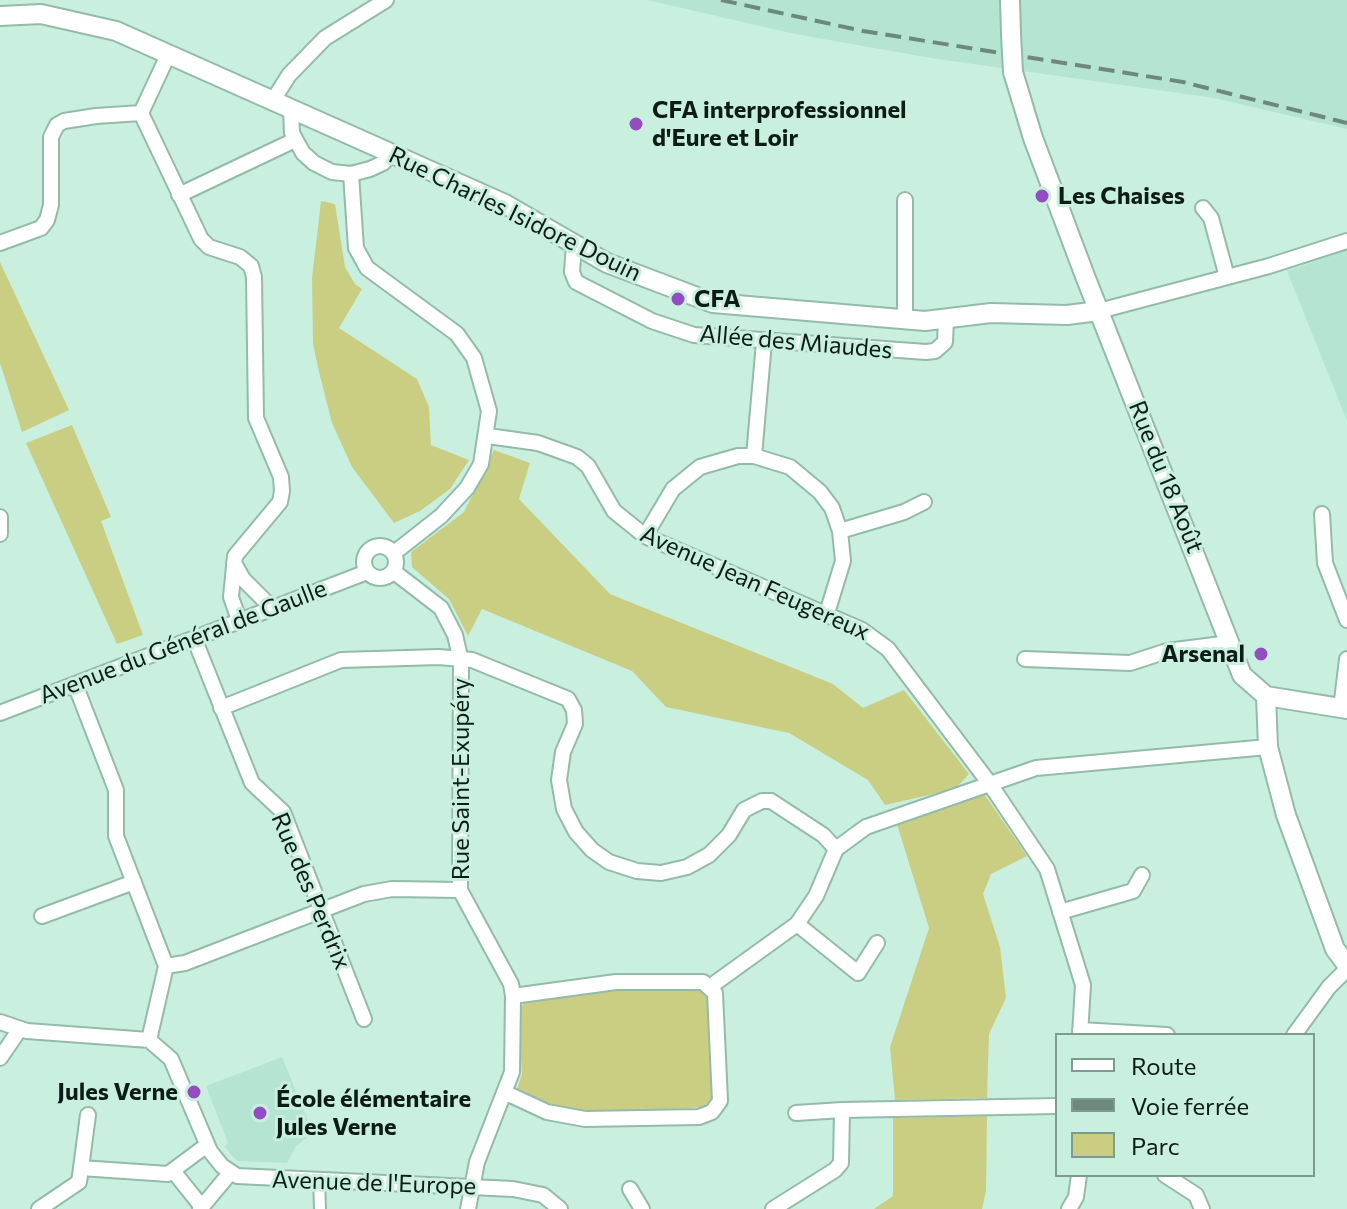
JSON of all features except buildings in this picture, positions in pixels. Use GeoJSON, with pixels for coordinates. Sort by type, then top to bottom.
{"type":"FeatureCollection","features":[{"type":"Feature","properties":{"kind":"street"},"geometry":{"type":"LineString","coordinates":[[272,102],[291,72],[316,46],[386,0]]}},
{"type":"Feature","properties":{"kind":"street","name":"Rue du 18 Août"},"geometry":{"type":"LineString","coordinates":[[1010,0],[1013,72],[1033,138],[1242,675],[1266,696]]}},
{"type":"Feature","properties":{"kind":"street","name":"Rue Charles Isidore Douin"},"geometry":{"type":"LineString","coordinates":[[0,16],[41,14],[77,19],[116,31],[505,204],[607,263],[713,303],[905,320],[946,320],[991,313],[1067,315],[1099,311]]}},
{"type":"Feature","properties":{"kind":"street"},"geometry":{"type":"LineString","coordinates":[[168,55],[141,113],[204,242],[209,247],[240,257],[251,266],[254,277],[256,418],[281,477],[280,502],[235,556],[231,597],[239,620]]}},
{"type":"Feature","properties":{"kind":"street"},"geometry":{"type":"LineString","coordinates":[[291,111],[295,140],[314,163],[332,172],[351,174],[383,163],[392,153]]}},
{"type":"Feature","properties":{"kind":"street"},"geometry":{"type":"LineString","coordinates":[[0,243],[41,228],[47,220],[51,205],[51,137],[57,125],[96,116],[141,113]]}},
{"type":"Feature","properties":{"kind":"street"},"geometry":{"type":"LineString","coordinates":[[179,195],[295,140]]}},
{"type":"Feature","properties":{"kind":"street"},"geometry":{"type":"LineString","coordinates":[[351,174],[356,248],[377,277],[457,334],[474,358],[489,411],[488,436],[481,464],[467,488],[441,516],[394,553]]}},
{"type":"Feature","properties":{"kind":"street"},"geometry":{"type":"LineString","coordinates":[[905,200],[905,320]]}},
{"type":"Feature","properties":{"kind":"street"},"geometry":{"type":"LineString","coordinates":[[1209,210],[1227,277]]}},
{"type":"Feature","properties":{"kind":"street"},"geometry":{"type":"LineString","coordinates":[[1099,311],[1347,241]]}},
{"type":"Feature","properties":{"kind":"street","name":"Allée des Miaudes"},"geometry":{"type":"LineString","coordinates":[[574,244],[572,272],[576,282],[682,332],[719,340],[935,351],[945,342],[946,320]]}},
{"type":"Feature","properties":{"kind":"street"},"geometry":{"type":"LineString","coordinates":[[754,456],[764,342]]}},
{"type":"Feature","properties":{"kind":"street","name":"Avenue Jean Feugereux"},"geometry":{"type":"LineString","coordinates":[[488,436],[538,443],[577,457],[588,466],[614,511],[645,536],[827,613],[876,637],[888,649],[990,784],[1042,859],[1083,985],[1080,1032]]}},
{"type":"Feature","properties":{"kind":"street"},"geometry":{"type":"LineString","coordinates":[[645,536],[673,489],[688,475],[719,460],[754,456],[790,467],[807,478],[832,508],[840,531],[843,561],[827,613]]}},
{"type":"Feature","properties":{"kind":"street"},"geometry":{"type":"LineString","coordinates":[[840,531],[904,512],[924,502]]}},
{"type":"Feature","properties":{"kind":"street"},"geometry":{"type":"LineString","coordinates":[[1322,514],[1325,563],[1347,620]]}},
{"type":"Feature","properties":{"kind":"street"},"geometry":{"type":"LineString","coordinates":[[0,517],[0,534]]}},
{"type":"Feature","properties":{"kind":"street"},"geometry":{"type":"LineString","coordinates":[[380,545],[394,553],[396,562],[393,571],[380,578],[367,572],[363,562],[370,548],[380,545]]}},
{"type":"Feature","properties":{"kind":"street"},"geometry":{"type":"LineString","coordinates":[[234,563],[243,579],[271,607]]}},
{"type":"Feature","properties":{"kind":"street","name":"Rue Saint-Exupéry"},"geometry":{"type":"LineString","coordinates":[[393,571],[441,608],[455,635],[461,661],[460,890],[511,984],[513,996],[512,1072],[477,1162],[468,1209]]}},
{"type":"Feature","properties":{"kind":"street","name":"Avenue du Général de Gaulle"},"geometry":{"type":"LineString","coordinates":[[0,713],[367,572]]}},
{"type":"Feature","properties":{"kind":"street","name":"Rue des Perdrix"},"geometry":{"type":"LineString","coordinates":[[194,638],[252,783],[283,812],[364,1019]]}},
{"type":"Feature","properties":{"kind":"street"},"geometry":{"type":"LineString","coordinates":[[1025,659],[1130,663],[1167,651],[1230,643]]}},
{"type":"Feature","properties":{"kind":"street"},"geometry":{"type":"LineString","coordinates":[[221,708],[341,660],[439,657],[472,660],[568,699],[574,710],[575,724],[563,752],[559,780],[564,809],[576,832],[592,850],[609,862],[637,871],[661,873],[687,867],[709,855],[729,835],[744,810],[762,801],[771,801],[823,835],[836,849]]}},
{"type":"Feature","properties":{"kind":"street"},"geometry":{"type":"LineString","coordinates":[[1295,1033],[1347,967],[1335,949],[1318,907],[1286,815],[1268,747],[1266,696],[1344,709],[1347,659]]}},
{"type":"Feature","properties":{"kind":"street"},"geometry":{"type":"LineString","coordinates":[[75,684],[116,790],[116,836],[166,966],[149,1040]]}},
{"type":"Feature","properties":{"kind":"street"},"geometry":{"type":"LineString","coordinates":[[711,986],[797,924],[816,896],[836,849],[866,827],[1055,765],[1268,747]]}},
{"type":"Feature","properties":{"kind":"street"},"geometry":{"type":"LineString","coordinates":[[1060,912],[1133,891],[1142,875]]}},
{"type":"Feature","properties":{"kind":"street"},"geometry":{"type":"LineString","coordinates":[[42,916],[134,882]]}},
{"type":"Feature","properties":{"kind":"street"},"geometry":{"type":"LineString","coordinates":[[166,966],[185,963],[382,890],[460,890]]}},
{"type":"Feature","properties":{"kind":"street"},"geometry":{"type":"LineString","coordinates":[[797,924],[858,973],[877,943]]}},
{"type":"Feature","properties":{"kind":"street"},"geometry":{"type":"LineString","coordinates":[[506,1093],[547,1112],[585,1119],[699,1117],[712,1112],[720,1101],[717,1013],[711,986],[703,982],[646,981],[513,996]]}},
{"type":"Feature","properties":{"kind":"street"},"geometry":{"type":"LineString","coordinates":[[0,1022],[20,1029],[149,1040],[171,1059],[207,1145],[222,1166],[231,1172],[201,1208],[174,1172]]}},
{"type":"Feature","properties":{"kind":"street"},"geometry":{"type":"LineString","coordinates":[[0,1058],[20,1029]]}},
{"type":"Feature","properties":{"kind":"street"},"geometry":{"type":"LineString","coordinates":[[1080,1032],[1109,1033]]}},
{"type":"Feature","properties":{"kind":"street"},"geometry":{"type":"LineString","coordinates":[[796,1113],[1055,1106]]}},
{"type":"Feature","properties":{"kind":"street"},"geometry":{"type":"LineString","coordinates":[[773,1209],[841,1163],[842,1110]]}},
{"type":"Feature","properties":{"kind":"street"},"geometry":{"type":"LineString","coordinates":[[39,1209],[79,1182],[88,1115]]}},
{"type":"Feature","properties":{"kind":"street"},"geometry":{"type":"LineString","coordinates":[[81,1168],[157,1175],[174,1172],[207,1145]]}},
{"type":"Feature","properties":{"kind":"street","name":"Avenue de l'Europe"},"geometry":{"type":"LineString","coordinates":[[231,1172],[245,1177],[529,1191],[543,1195],[560,1209]]}},
{"type":"Feature","properties":{"kind":"street"},"geometry":{"type":"LineString","coordinates":[[1069,1209],[1076,1197],[1079,1177]]}},
{"type":"Feature","properties":{"kind":"street"},"geometry":{"type":"LineString","coordinates":[[1168,1177],[1196,1195],[1202,1209]]}},
{"type":"Feature","properties":{"kind":"street"},"geometry":{"type":"LineString","coordinates":[[319,1179],[320,1209]]}},
{"type":"Feature","properties":{"kind":"street"},"geometry":{"type":"LineString","coordinates":[[630,1189],[642,1209]]}},
{"type":"Feature","properties":{"kind":"shaded area"},"geometry":{"type":"Polygon","coordinates":[[[647,0],[1347,0],[1347,129],[1214,98],[931,58],[795,34],[647,0]]]}},
{"type":"Feature","properties":{"kind":"shaded area"},"geometry":{"type":"Polygon","coordinates":[[[1347,250],[1347,421],[1287,271],[1347,250]]]}},
{"type":"Feature","properties":{"kind":"shaded area","name":"École élémentaire Jules Verne"},"geometry":{"type":"Polygon","coordinates":[[[282,1057],[313,1133],[296,1146],[287,1163],[237,1161],[224,1146],[228,1143],[206,1086],[282,1057]]]}},
{"type":"Feature","properties":{"kind":"green space"},"geometry":{"type":"Polygon","coordinates":[[[321,201],[335,204],[345,267],[355,284],[362,289],[339,328],[417,379],[429,407],[431,445],[469,460],[450,489],[420,511],[394,523],[352,467],[332,423],[319,372],[313,344],[312,278],[321,201]]]}},
{"type":"Feature","properties":{"kind":"green space"},"geometry":{"type":"Polygon","coordinates":[[[0,262],[69,410],[22,432],[0,363],[0,262]]]}},
{"type":"Feature","properties":{"kind":"green space"},"geometry":{"type":"Polygon","coordinates":[[[72,425],[111,517],[101,521],[143,635],[117,644],[26,443],[72,425]]]}},
{"type":"Feature","properties":{"kind":"green space"},"geometry":{"type":"Polygon","coordinates":[[[494,450],[530,463],[519,499],[610,594],[833,684],[863,708],[904,690],[969,774],[955,789],[885,805],[868,780],[789,733],[666,707],[632,671],[482,609],[468,636],[449,599],[412,567],[411,552],[464,512],[494,450]]]}},
{"type":"Feature","properties":{"kind":"green space"},"geometry":{"type":"Polygon","coordinates":[[[982,791],[1027,856],[991,874],[983,894],[1000,947],[1006,998],[989,1034],[987,1098],[895,1100],[890,1047],[929,928],[896,821],[982,791]]]}},
{"type":"Feature","properties":{"kind":"green space"},"geometry":{"type":"Polygon","coordinates":[[[701,988],[710,997],[715,1091],[707,1107],[590,1113],[539,1105],[517,1089],[522,1074],[518,1010],[527,1000],[611,989],[701,988]]]}},
{"type":"Feature","properties":{"kind":"green space"},"geometry":{"type":"Polygon","coordinates":[[[987,1116],[986,1191],[982,1209],[874,1209],[893,1196],[893,1118],[987,1116]]]}},
{"type":"Feature","properties":{"kind":"railway"},"geometry":{"type":"LineString","coordinates":[[721,0],[863,31],[1183,82],[1347,123]]}},
{"type":"Feature","properties":{"kind":"place","name":"CFA interprofessionnel d'Eure et Loir"},"geometry":{"type":"Point","coordinates":[636,124]}},
{"type":"Feature","properties":{"kind":"place","name":"Les Chaises"},"geometry":{"type":"Point","coordinates":[1042,196]}},
{"type":"Feature","properties":{"kind":"place","name":"CFA"},"geometry":{"type":"Point","coordinates":[678,299]}},
{"type":"Feature","properties":{"kind":"place","name":"Arsenal"},"geometry":{"type":"Point","coordinates":[1261,654]}},
{"type":"Feature","properties":{"kind":"place","name":"Jules Verne"},"geometry":{"type":"Point","coordinates":[194,1092]}},
{"type":"Feature","properties":{"kind":"place","name":"École élémentaire Jules Verne"},"geometry":{"type":"Point","coordinates":[260,1113]}}]}
